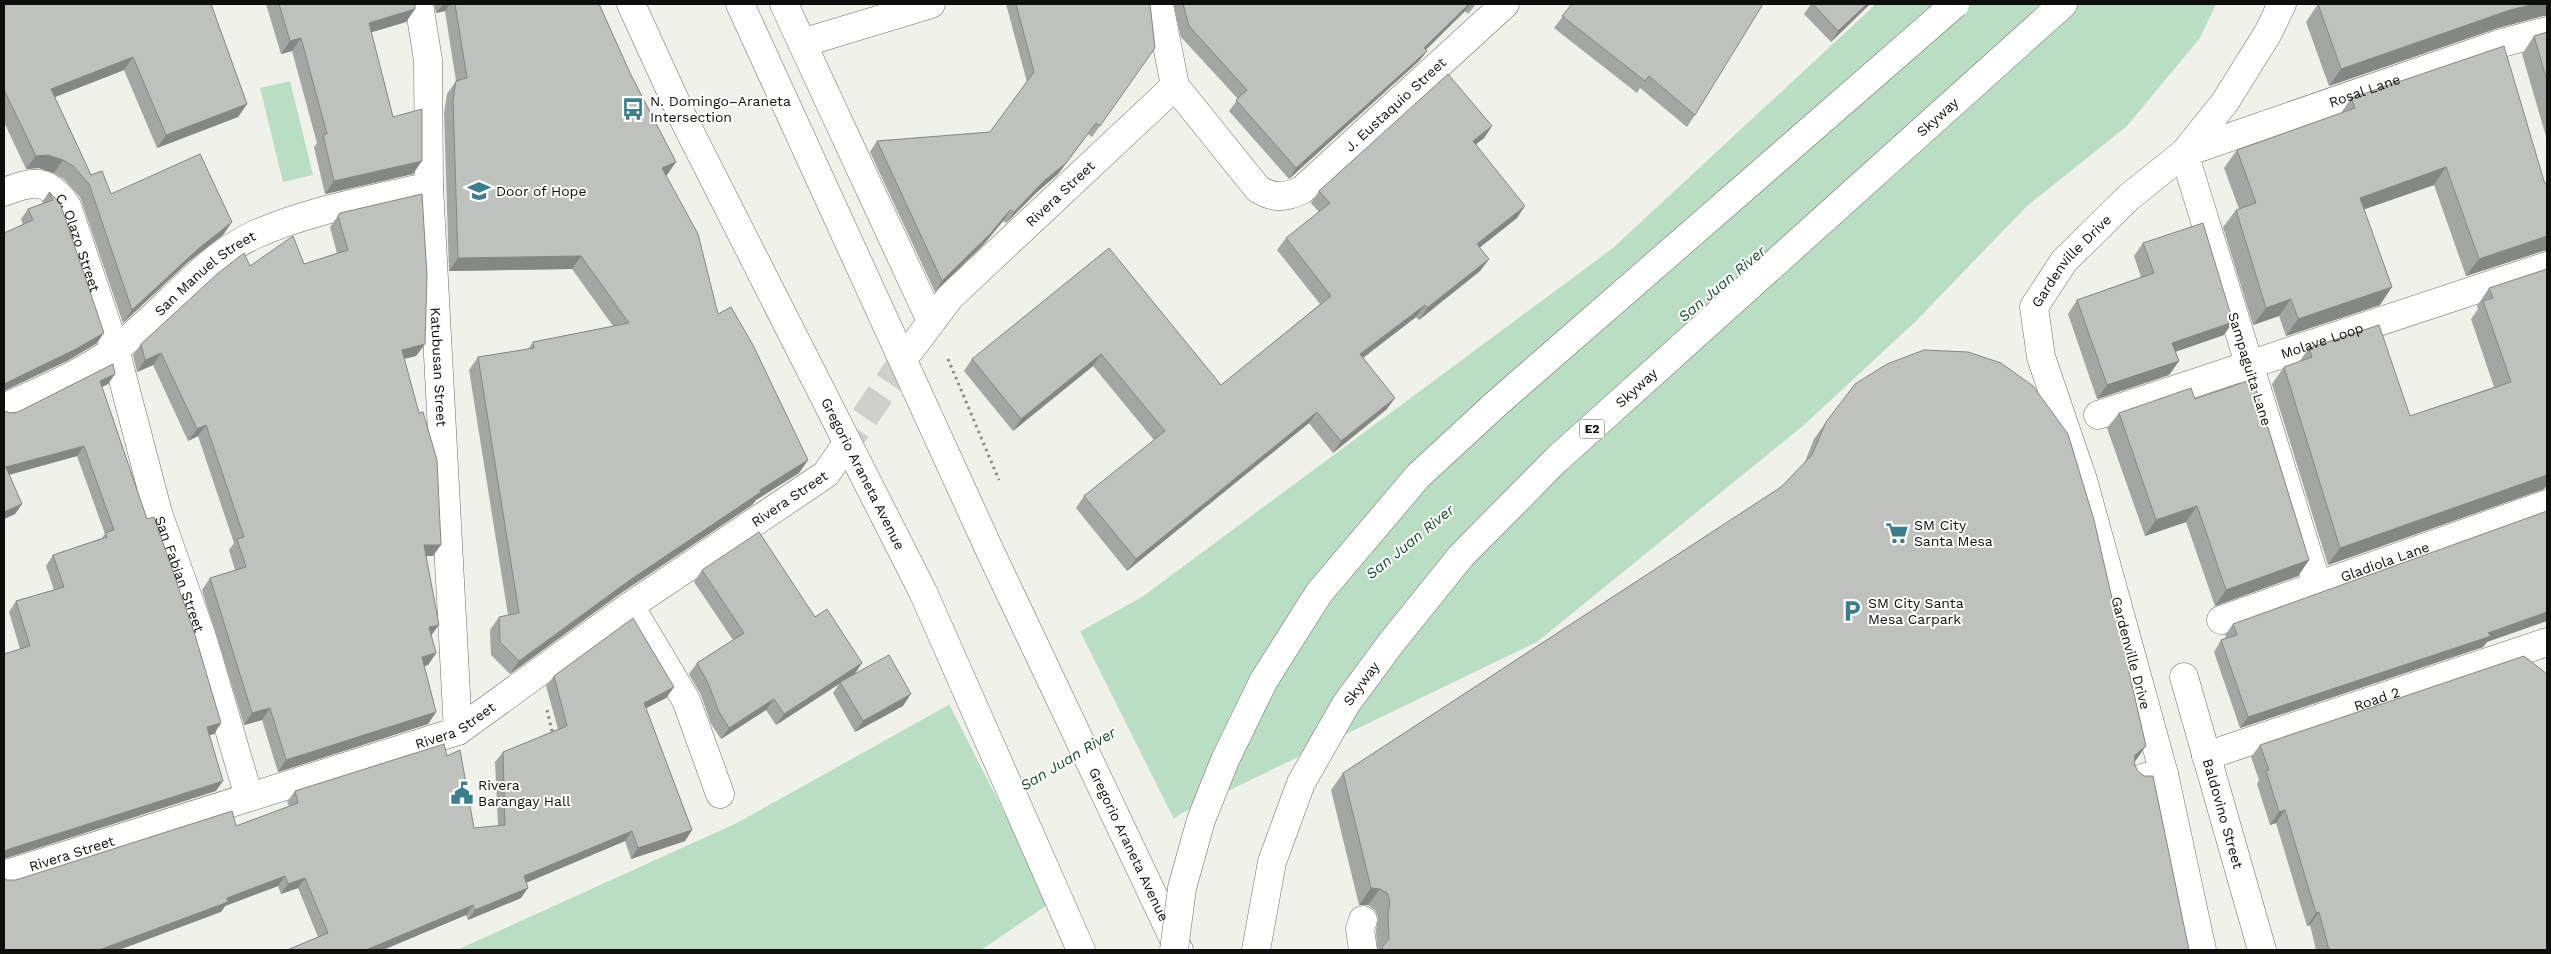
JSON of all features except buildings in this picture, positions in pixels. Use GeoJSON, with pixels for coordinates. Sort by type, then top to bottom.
{"type":"FeatureCollection","features":[{"type":"Feature","properties":{"kind":"main road","name":"Katubusan Street"},"geometry":{"type":"LineString","coordinates":[[419,4],[428,60],[429,186],[458,731]]}},
{"type":"Feature","properties":{"kind":"main road","name":"Gregorio Araneta Avenue"},"geometry":{"type":"LineString","coordinates":[[631,4],[684,120],[923,592],[1081,950]]}},
{"type":"Feature","properties":{"kind":"main road","name":"Gregorio Araneta Avenue"},"geometry":{"type":"LineString","coordinates":[[740,4],[1016,606],[1179,950]]}},
{"type":"Feature","properties":{"kind":"main road"},"geometry":{"type":"LineString","coordinates":[[784,4],[931,321]]}},
{"type":"Feature","properties":{"kind":"main road"},"geometry":{"type":"LineString","coordinates":[[802,43],[931,4]]}},
{"type":"Feature","properties":{"kind":"main road"},"geometry":{"type":"LineString","coordinates":[[1159,4],[1175,86]]}},
{"type":"Feature","properties":{"kind":"main road","name":"J. Eustaquio Street"},"geometry":{"type":"LineString","coordinates":[[1175,86],[1258,189],[1269,196],[1280,197],[1302,190],[1505,4]]}},
{"type":"Feature","properties":{"kind":"main road"},"geometry":{"type":"LineString","coordinates":[[1174,950],[1182,888],[1201,820],[1225,760],[1264,680],[1319,593],[1418,476],[1476,423],[1955,4]]}},
{"type":"Feature","properties":{"kind":"main road","name":"Skyway"},"geometry":{"type":"LineString","coordinates":[[1256,950],[1272,862],[1301,783],[1346,704],[1391,642],[1461,556],[1556,460],[2063,4]]}},
{"type":"Feature","properties":{"kind":"main road","name":"Gardenville Drive"},"geometry":{"type":"LineString","coordinates":[[2202,950],[2151,776],[2083,480],[2041,357],[2034,307],[2064,261],[2129,197],[2184,153],[2224,102],[2268,33],[2282,4]]}},
{"type":"Feature","properties":{"kind":"main road","name":"Rosal Lane"},"geometry":{"type":"LineString","coordinates":[[2184,153],[2502,43],[2547,31]]}},
{"type":"Feature","properties":{"kind":"main road"},"geometry":{"type":"LineString","coordinates":[[2502,43],[2511,71]]}},
{"type":"Feature","properties":{"kind":"main road","name":"Rivera Street"},"geometry":{"type":"LineString","coordinates":[[911,349],[957,290],[1175,86]]}},
{"type":"Feature","properties":{"kind":"main road","name":"Sampaguita Lane"},"geometry":{"type":"LineString","coordinates":[[2184,153],[2318,584]]}},
{"type":"Feature","properties":{"kind":"main road","name":"C. Olazo Street"},"geometry":{"type":"LineString","coordinates":[[4,192],[30,182],[51,189],[60,196],[67,206],[115,349]]}},
{"type":"Feature","properties":{"kind":"main road","name":"San Manuel Street"},"geometry":{"type":"LineString","coordinates":[[4,408],[84,370],[115,349],[215,260],[254,235],[305,216],[429,186]]}},
{"type":"Feature","properties":{"kind":"main road","name":"Molave Loop"},"geometry":{"type":"LineString","coordinates":[[2098,415],[2547,266]]}},
{"type":"Feature","properties":{"kind":"main road","name":"San Fabian Street"},"geometry":{"type":"LineString","coordinates":[[115,349],[158,512],[203,640],[250,797]]}},
{"type":"Feature","properties":{"kind":"main road","name":"Rivera Street"},"geometry":{"type":"LineString","coordinates":[[4,875],[458,731],[630,606],[826,474],[841,452]]}},
{"type":"Feature","properties":{"kind":"main road","name":"Gladiola Lane"},"geometry":{"type":"LineString","coordinates":[[2221,620],[2547,504]]}},
{"type":"Feature","properties":{"kind":"main road"},"geometry":{"type":"LineString","coordinates":[[630,606],[686,700],[720,794]]}},
{"type":"Feature","properties":{"kind":"main road","name":"Road 2"},"geometry":{"type":"LineString","coordinates":[[2206,756],[2547,642]]}},
{"type":"Feature","properties":{"kind":"main road","name":"Baldovino Street"},"geometry":{"type":"LineString","coordinates":[[2184,677],[2262,950]]}},
{"type":"Feature","properties":{"kind":"main road"},"geometry":{"type":"LineString","coordinates":[[1363,920],[1360,929],[1363,950]]}},
{"type":"Feature","properties":{"kind":"path"},"geometry":{"type":"LineString","coordinates":[[931,321],[992,460]]}},
{"type":"Feature","properties":{"kind":"path"},"geometry":{"type":"LineString","coordinates":[[538,673],[554,740]]}},
{"type":"Feature","properties":{"kind":"water","name":"San Juan River"},"geometry":{"type":"Polygon","coordinates":[[[1876,4],[2216,4],[2200,38],[2127,126],[2027,206],[1915,322],[1804,425],[1537,642],[1182,813],[981,950],[457,950],[737,823],[1142,597],[1613,248],[1876,4]]]}},
{"type":"Feature","properties":{"kind":"water"},"geometry":{"type":"Polygon","coordinates":[[[290,81],[313,175],[283,182],[260,88],[290,81]]]}},
{"type":"Feature","properties":{"kind":"pier"},"geometry":{"type":"Polygon","coordinates":[[[1079,629],[1175,821],[1051,905],[948,702],[1079,629]]]}},
{"type":"Feature","properties":{"kind":"tunnel"},"geometry":{"type":"LineString","coordinates":[[841,452],[911,349]]}},
{"type":"Feature","properties":{"kind":"place","name":"N. Domingo–Araneta Intersection"},"geometry":{"type":"Point","coordinates":[633,109]}},
{"type":"Feature","properties":{"kind":"place","name":"Door of Hope"},"geometry":{"type":"Point","coordinates":[479,191]}},
{"type":"Feature","properties":{"kind":"place","name":"SM City Santa Mesa"},"geometry":{"type":"Point","coordinates":[1897,533]}},
{"type":"Feature","properties":{"kind":"place","name":"SM City Santa Mesa Carpark"},"geometry":{"type":"Point","coordinates":[1852,611]}},
{"type":"Feature","properties":{"kind":"place","name":"Rivera Barangay Hall"},"geometry":{"type":"Point","coordinates":[462,793]}}]}
